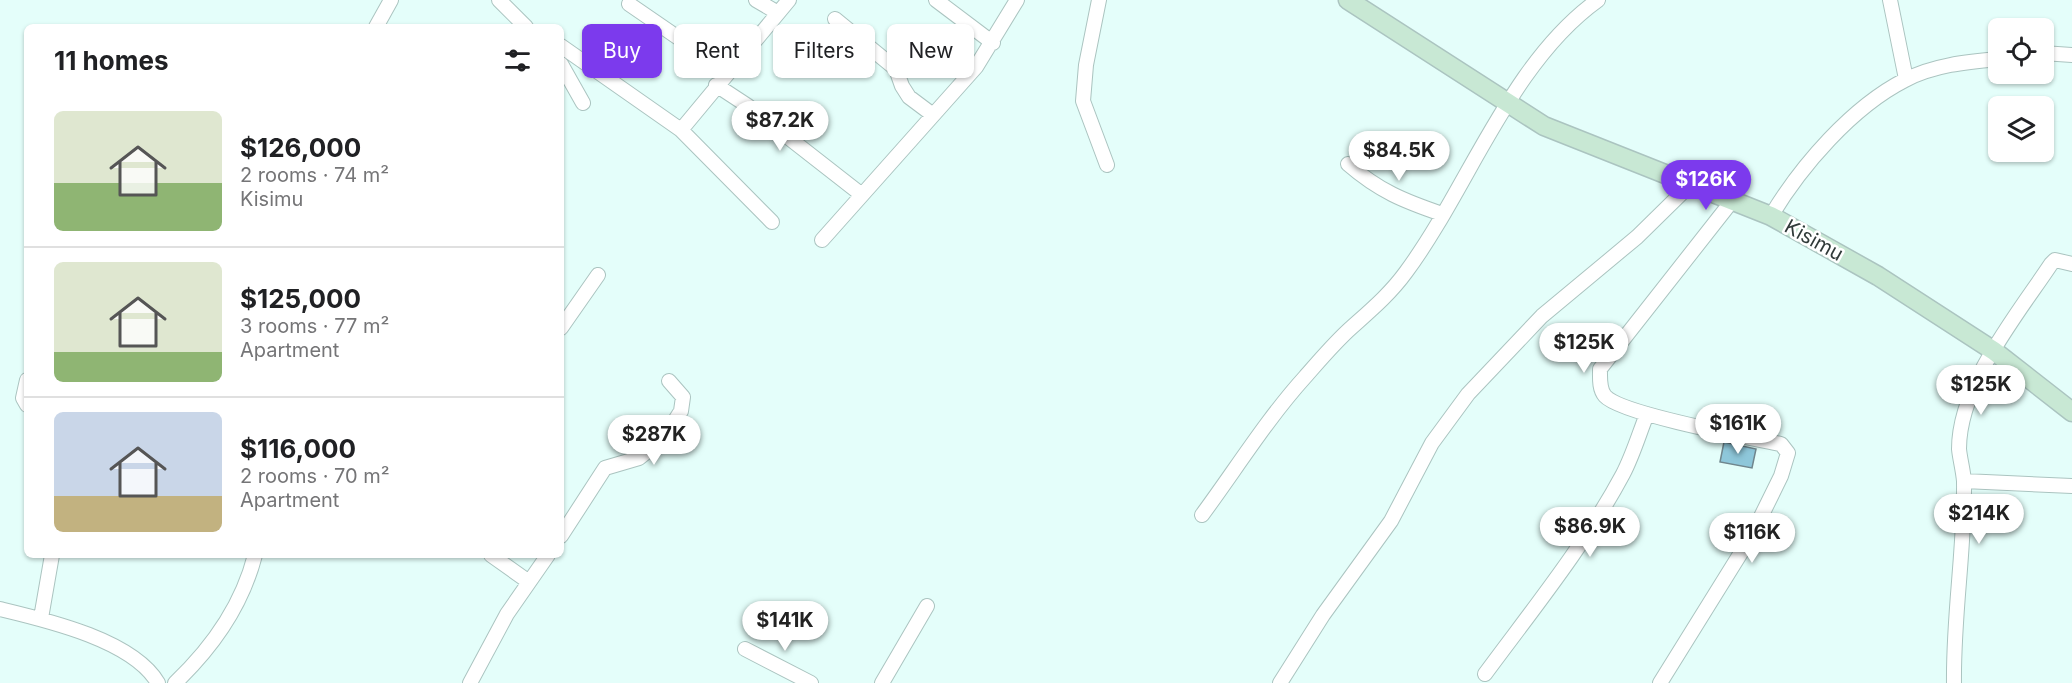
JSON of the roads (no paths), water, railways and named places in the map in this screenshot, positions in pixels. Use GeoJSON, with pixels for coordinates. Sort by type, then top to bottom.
{"type":"FeatureCollection","features":[{"type":"Feature","properties":{"kind":"street"},"geometry":{"type":"LineString","coordinates":[[378,24],[391,0]]}},
{"type":"Feature","properties":{"kind":"street"},"geometry":{"type":"LineString","coordinates":[[499,0],[523,24]]}},
{"type":"Feature","properties":{"kind":"street"},"geometry":{"type":"LineString","coordinates":[[756,0],[778,13]]}},
{"type":"Feature","properties":{"kind":"street"},"geometry":{"type":"LineString","coordinates":[[761,33],[789,0]]}},
{"type":"Feature","properties":{"kind":"street"},"geometry":{"type":"LineString","coordinates":[[936,0],[993,43]]}},
{"type":"Feature","properties":{"kind":"street"},"geometry":{"type":"LineString","coordinates":[[822,240],[976,67],[993,43],[1017,0]]}},
{"type":"Feature","properties":{"kind":"street"},"geometry":{"type":"LineString","coordinates":[[1099,0],[1086,65],[1083,101],[1107,165]]}},
{"type":"Feature","properties":{"kind":"street","name":"Kisimu"},"geometry":{"type":"LineString","coordinates":[[1348,0],[1544,126],[1771,216],[1878,276],[1994,351],[2072,412]]}},
{"type":"Feature","properties":{"kind":"street"},"geometry":{"type":"LineString","coordinates":[[1202,515],[1304,378],[1350,328],[1374,308],[1406,273],[1508,103],[1558,35],[1575,17],[1598,0]]}},
{"type":"Feature","properties":{"kind":"street"},"geometry":{"type":"LineString","coordinates":[[1890,0],[1906,79]]}},
{"type":"Feature","properties":{"kind":"street"},"geometry":{"type":"LineString","coordinates":[[629,4],[674,35]]}},
{"type":"Feature","properties":{"kind":"street"},"geometry":{"type":"LineString","coordinates":[[836,19],[896,69],[909,97],[933,115]]}},
{"type":"Feature","properties":{"kind":"street"},"geometry":{"type":"LineString","coordinates":[[564,48],[681,130],[772,222]]}},
{"type":"Feature","properties":{"kind":"street"},"geometry":{"type":"LineString","coordinates":[[2054,53],[2072,54]]}},
{"type":"Feature","properties":{"kind":"street"},"geometry":{"type":"LineString","coordinates":[[1771,216],[1789,186],[1830,140],[1874,98],[1906,79],[1947,65],[1988,60]]}},
{"type":"Feature","properties":{"kind":"street"},"geometry":{"type":"LineString","coordinates":[[564,69],[583,104]]}},
{"type":"Feature","properties":{"kind":"street"},"geometry":{"type":"LineString","coordinates":[[681,130],[722,78]]}},
{"type":"Feature","properties":{"kind":"street"},"geometry":{"type":"LineString","coordinates":[[716,85],[748,106],[862,195]]}},
{"type":"Feature","properties":{"kind":"street"},"geometry":{"type":"LineString","coordinates":[[1348,164],[1372,185],[1399,199],[1442,214]]}},
{"type":"Feature","properties":{"kind":"street"},"geometry":{"type":"LineString","coordinates":[[1280,683],[1323,615],[1391,521],[1432,443],[1468,394],[1542,316],[1637,237],[1690,185]]}},
{"type":"Feature","properties":{"kind":"street"},"geometry":{"type":"LineString","coordinates":[[1660,683],[1752,535],[1781,476],[1788,453],[1781,444],[1647,414],[1606,397],[1600,384],[1600,369],[1732,201]]}},
{"type":"Feature","properties":{"kind":"street"},"geometry":{"type":"LineString","coordinates":[[1954,683],[1953,647],[1965,533],[1964,481],[1959,450],[1961,426],[1972,392],[1994,351],[2051,264],[2055,260],[2066,260],[2072,264]]}},
{"type":"Feature","properties":{"kind":"street"},"geometry":{"type":"LineString","coordinates":[[564,324],[598,275]]}},
{"type":"Feature","properties":{"kind":"street"},"geometry":{"type":"LineString","coordinates":[[564,531],[605,468],[639,458],[664,438],[681,411],[683,397],[669,381]]}},
{"type":"Feature","properties":{"kind":"street"},"geometry":{"type":"LineString","coordinates":[[1485,674],[1602,512],[1624,471],[1647,414]]}},
{"type":"Feature","properties":{"kind":"street"},"geometry":{"type":"LineString","coordinates":[[1964,481],[2072,486]]}},
{"type":"Feature","properties":{"kind":"street"},"geometry":{"type":"LineString","coordinates":[[41,618],[51,558]]}},
{"type":"Feature","properties":{"kind":"street"},"geometry":{"type":"LineString","coordinates":[[175,683],[220,635],[247,583],[254,558]]}},
{"type":"Feature","properties":{"kind":"street"},"geometry":{"type":"LineString","coordinates":[[495,558],[529,582]]}},
{"type":"Feature","properties":{"kind":"street"},"geometry":{"type":"LineString","coordinates":[[470,683],[507,614],[546,558]]}},
{"type":"Feature","properties":{"kind":"street"},"geometry":{"type":"LineString","coordinates":[[882,683],[927,606]]}},
{"type":"Feature","properties":{"kind":"street"},"geometry":{"type":"LineString","coordinates":[[0,609],[41,618],[123,652],[151,673],[158,683]]}},
{"type":"Feature","properties":{"kind":"street"},"geometry":{"type":"LineString","coordinates":[[745,649],[811,683]]}}]}
